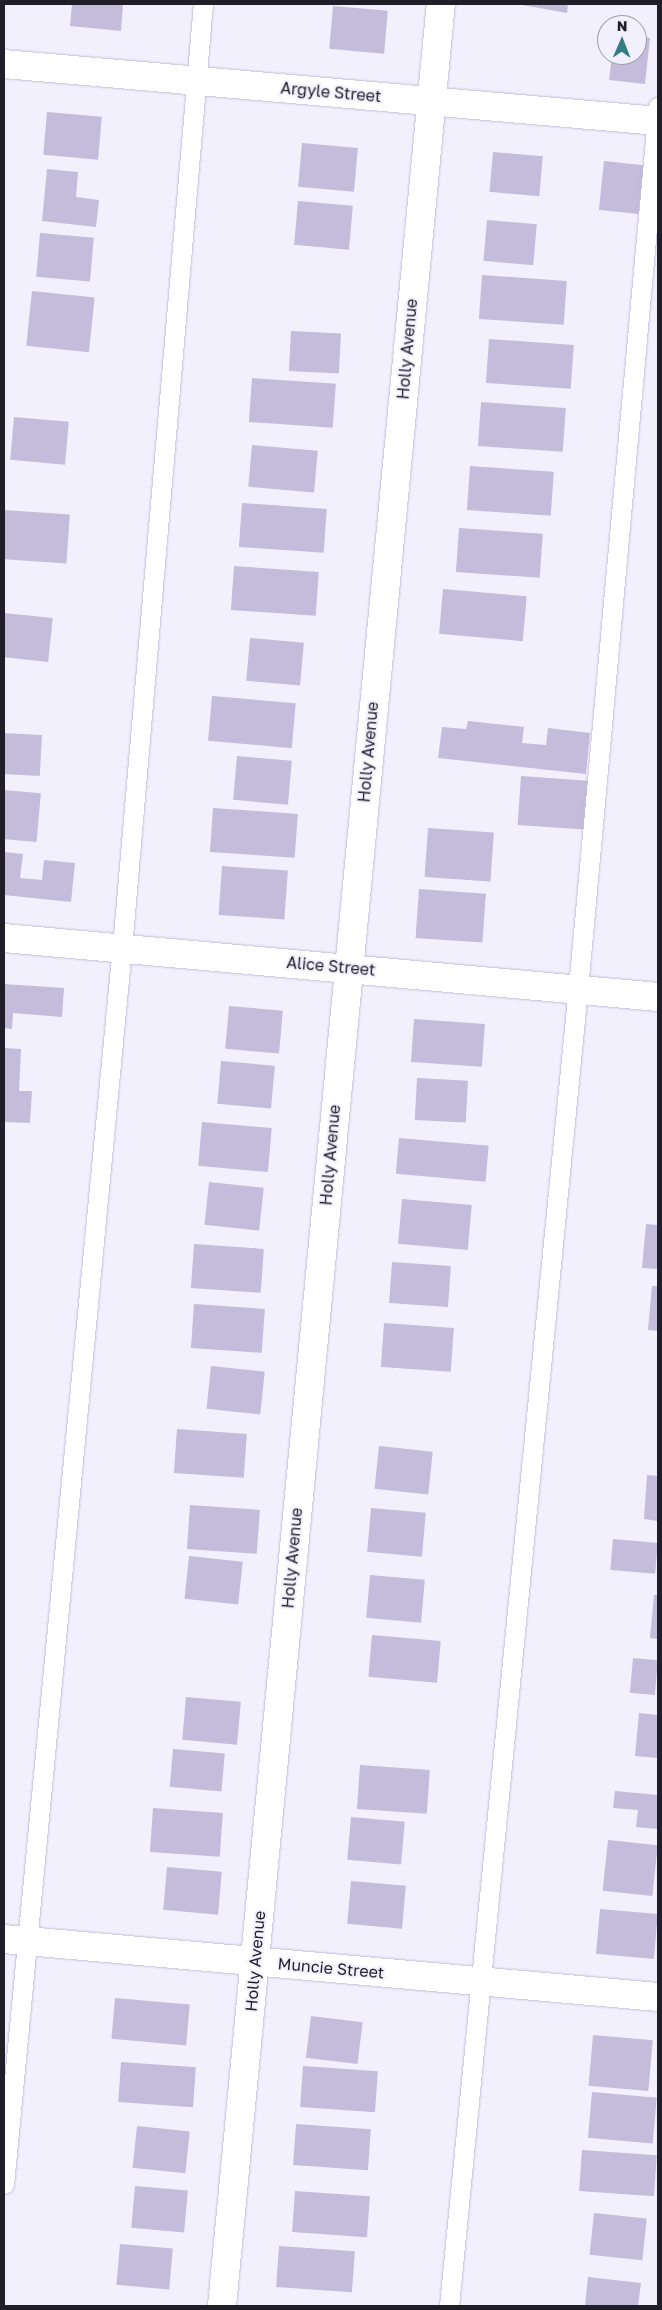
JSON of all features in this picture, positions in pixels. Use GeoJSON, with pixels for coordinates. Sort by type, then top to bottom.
{"type":"FeatureCollection","features":[{"type":"Feature","properties":{"kind":"street","name":"Holly Avenue"},"geometry":{"type":"LineString","coordinates":[[222,2306],[441,4]]}},
{"type":"Feature","properties":{"kind":"street","name":"Argyle Street"},"geometry":{"type":"LineString","coordinates":[[4,64],[658,117]]}},
{"type":"Feature","properties":{"kind":"street","name":"Alice Street"},"geometry":{"type":"LineString","coordinates":[[4,938],[658,997]]}},
{"type":"Feature","properties":{"kind":"street","name":"Muncie Street"},"geometry":{"type":"LineString","coordinates":[[15,1940],[658,1998]]}},
{"type":"Feature","properties":{"kind":"lane"},"geometry":{"type":"LineString","coordinates":[[4,2184],[15,1940],[122,948],[203,4]]}},
{"type":"Feature","properties":{"kind":"lane"},"geometry":{"type":"LineString","coordinates":[[449,2306],[578,989],[658,117]]}},
{"type":"Feature","properties":{"kind":"building"},"geometry":{"type":"Polygon","coordinates":[[[72,4],[123,4],[121,31],[70,26],[72,4]]]}},
{"type":"Feature","properties":{"kind":"building"},"geometry":{"type":"Polygon","coordinates":[[[517,4],[568,4],[567,13],[517,4]]]}},
{"type":"Feature","properties":{"kind":"building"},"geometry":{"type":"Polygon","coordinates":[[[333,6],[388,11],[384,54],[329,49],[333,6]]]}},
{"type":"Feature","properties":{"kind":"building"},"geometry":{"type":"Polygon","coordinates":[[[647,38],[650,38],[645,84],[609,80],[611,65],[647,65],[647,38]]]}},
{"type":"Feature","properties":{"kind":"building"},"geometry":{"type":"Polygon","coordinates":[[[47,112],[102,117],[98,160],[43,155],[47,112]]]}},
{"type":"Feature","properties":{"kind":"building"},"geometry":{"type":"Polygon","coordinates":[[[302,143],[358,148],[354,192],[298,187],[302,143]]]}},
{"type":"Feature","properties":{"kind":"building"},"geometry":{"type":"Polygon","coordinates":[[[493,152],[543,156],[539,196],[490,192],[493,152]]]}},
{"type":"Feature","properties":{"kind":"building"},"geometry":{"type":"Polygon","coordinates":[[[604,161],[644,165],[639,214],[599,210],[604,161]]]}},
{"type":"Feature","properties":{"kind":"building"},"geometry":{"type":"Polygon","coordinates":[[[47,169],[78,172],[76,197],[99,200],[96,227],[42,221],[47,169]]]}},
{"type":"Feature","properties":{"kind":"building"},"geometry":{"type":"Polygon","coordinates":[[[298,201],[353,206],[349,250],[294,245],[298,201]]]}},
{"type":"Feature","properties":{"kind":"building"},"geometry":{"type":"Polygon","coordinates":[[[487,220],[537,224],[533,265],[483,261],[487,220]]]}},
{"type":"Feature","properties":{"kind":"building"},"geometry":{"type":"Polygon","coordinates":[[[40,233],[94,238],[90,282],[36,277],[40,233]]]}},
{"type":"Feature","properties":{"kind":"building"},"geometry":{"type":"Polygon","coordinates":[[[482,275],[567,281],[564,325],[479,319],[482,275]]]}},
{"type":"Feature","properties":{"kind":"building"},"geometry":{"type":"Polygon","coordinates":[[[32,291],[95,298],[89,352],[26,346],[32,291]]]}},
{"type":"Feature","properties":{"kind":"building"},"geometry":{"type":"Polygon","coordinates":[[[291,331],[341,334],[339,374],[289,371],[291,331]]]}},
{"type":"Feature","properties":{"kind":"building"},"geometry":{"type":"Polygon","coordinates":[[[489,339],[574,345],[571,389],[486,383],[489,339]]]}},
{"type":"Feature","properties":{"kind":"building"},"geometry":{"type":"Polygon","coordinates":[[[252,378],[336,384],[333,428],[249,422],[252,378]]]}},
{"type":"Feature","properties":{"kind":"building"},"geometry":{"type":"Polygon","coordinates":[[[481,402],[566,408],[563,452],[478,446],[481,402]]]}},
{"type":"Feature","properties":{"kind":"building"},"geometry":{"type":"Polygon","coordinates":[[[14,417],[69,422],[65,465],[10,460],[14,417]]]}},
{"type":"Feature","properties":{"kind":"building"},"geometry":{"type":"Polygon","coordinates":[[[252,445],[318,451],[314,493],[248,487],[252,445]]]}},
{"type":"Feature","properties":{"kind":"building"},"geometry":{"type":"Polygon","coordinates":[[[470,466],[554,472],[551,516],[467,510],[470,466]]]}},
{"type":"Feature","properties":{"kind":"building"},"geometry":{"type":"Polygon","coordinates":[[[242,503],[327,509],[324,553],[239,547],[242,503]]]}},
{"type":"Feature","properties":{"kind":"building"},"geometry":{"type":"Polygon","coordinates":[[[4,510],[70,515],[66,563],[4,559],[4,510]]]}},
{"type":"Feature","properties":{"kind":"building"},"geometry":{"type":"Polygon","coordinates":[[[459,528],[543,534],[540,578],[456,572],[459,528]]]}},
{"type":"Feature","properties":{"kind":"building"},"geometry":{"type":"Polygon","coordinates":[[[234,566],[319,572],[316,616],[231,610],[234,566]]]}},
{"type":"Feature","properties":{"kind":"building"},"geometry":{"type":"Polygon","coordinates":[[[443,589],[527,596],[523,641],[439,634],[443,589]]]}},
{"type":"Feature","properties":{"kind":"building"},"geometry":{"type":"Polygon","coordinates":[[[4,613],[53,618],[48,662],[4,657],[4,613]]]}},
{"type":"Feature","properties":{"kind":"building"},"geometry":{"type":"Polygon","coordinates":[[[250,638],[304,643],[300,686],[246,681],[250,638]]]}},
{"type":"Feature","properties":{"kind":"building"},"geometry":{"type":"Polygon","coordinates":[[[212,696],[296,703],[292,748],[208,741],[212,696]]]}},
{"type":"Feature","properties":{"kind":"building"},"geometry":{"type":"Polygon","coordinates":[[[468,721],[524,727],[522,743],[546,745],[548,728],[590,733],[586,774],[438,758],[442,727],[466,729],[468,721]]]}},
{"type":"Feature","properties":{"kind":"building"},"geometry":{"type":"Polygon","coordinates":[[[4,733],[42,735],[40,776],[4,774],[4,733]]]}},
{"type":"Feature","properties":{"kind":"building"},"geometry":{"type":"Polygon","coordinates":[[[237,756],[292,761],[288,805],[233,800],[237,756]]]}},
{"type":"Feature","properties":{"kind":"building"},"geometry":{"type":"Polygon","coordinates":[[[521,776],[588,781],[584,830],[518,825],[521,776]]]}},
{"type":"Feature","properties":{"kind":"building"},"geometry":{"type":"Polygon","coordinates":[[[4,790],[41,793],[37,842],[4,839],[4,790]]]}},
{"type":"Feature","properties":{"kind":"building"},"geometry":{"type":"Polygon","coordinates":[[[213,808],[298,814],[295,858],[210,852],[213,808]]]}},
{"type":"Feature","properties":{"kind":"building"},"geometry":{"type":"Polygon","coordinates":[[[428,828],[494,833],[490,881],[425,877],[428,828]]]}},
{"type":"Feature","properties":{"kind":"building"},"geometry":{"type":"Polygon","coordinates":[[[4,852],[23,854],[20,878],[42,880],[44,860],[75,863],[71,902],[4,895],[4,852]]]}},
{"type":"Feature","properties":{"kind":"building"},"geometry":{"type":"Polygon","coordinates":[[[222,866],[288,871],[284,919],[219,915],[222,866]]]}},
{"type":"Feature","properties":{"kind":"building"},"geometry":{"type":"Polygon","coordinates":[[[419,889],[486,894],[482,943],[416,938],[419,889]]]}},
{"type":"Feature","properties":{"kind":"building"},"geometry":{"type":"Polygon","coordinates":[[[4,984],[64,988],[62,1017],[13,1013],[12,1029],[4,1028],[4,984]]]}},
{"type":"Feature","properties":{"kind":"building"},"geometry":{"type":"Polygon","coordinates":[[[229,1006],[283,1011],[279,1054],[225,1049],[229,1006]]]}},
{"type":"Feature","properties":{"kind":"building"},"geometry":{"type":"Polygon","coordinates":[[[414,1019],[485,1024],[482,1067],[411,1062],[414,1019]]]}},
{"type":"Feature","properties":{"kind":"building"},"geometry":{"type":"Polygon","coordinates":[[[4,1048],[21,1049],[19,1091],[32,1091],[30,1123],[4,1122],[4,1048]]]}},
{"type":"Feature","properties":{"kind":"building"},"geometry":{"type":"Polygon","coordinates":[[[221,1061],[275,1066],[271,1109],[217,1104],[221,1061]]]}},
{"type":"Feature","properties":{"kind":"building"},"geometry":{"type":"Polygon","coordinates":[[[417,1078],[468,1081],[466,1123],[415,1120],[417,1078]]]}},
{"type":"Feature","properties":{"kind":"building"},"geometry":{"type":"Polygon","coordinates":[[[202,1122],[272,1128],[268,1172],[198,1166],[202,1122]]]}},
{"type":"Feature","properties":{"kind":"building"},"geometry":{"type":"Polygon","coordinates":[[[399,1138],[489,1146],[486,1182],[396,1174],[399,1138]]]}},
{"type":"Feature","properties":{"kind":"building"},"geometry":{"type":"Polygon","coordinates":[[[209,1182],[264,1188],[259,1231],[205,1225],[209,1182]]]}},
{"type":"Feature","properties":{"kind":"building"},"geometry":{"type":"Polygon","coordinates":[[[402,1199],[472,1205],[468,1250],[398,1244],[402,1199]]]}},
{"type":"Feature","properties":{"kind":"building"},"geometry":{"type":"Polygon","coordinates":[[[646,1224],[658,1225],[658,1269],[642,1268],[646,1224]]]}},
{"type":"Feature","properties":{"kind":"building"},"geometry":{"type":"Polygon","coordinates":[[[194,1244],[264,1249],[261,1293],[191,1288],[194,1244]]]}},
{"type":"Feature","properties":{"kind":"building"},"geometry":{"type":"Polygon","coordinates":[[[392,1262],[451,1266],[448,1307],[389,1303],[392,1262]]]}},
{"type":"Feature","properties":{"kind":"building"},"geometry":{"type":"Polygon","coordinates":[[[652,1286],[658,1286],[658,1331],[648,1330],[652,1286]]]}},
{"type":"Feature","properties":{"kind":"building"},"geometry":{"type":"Polygon","coordinates":[[[194,1304],[265,1309],[262,1353],[191,1348],[194,1304]]]}},
{"type":"Feature","properties":{"kind":"building"},"geometry":{"type":"Polygon","coordinates":[[[384,1323],[454,1328],[451,1372],[381,1367],[384,1323]]]}},
{"type":"Feature","properties":{"kind":"building"},"geometry":{"type":"Polygon","coordinates":[[[211,1366],[265,1372],[260,1414],[207,1409],[211,1366]]]}},
{"type":"Feature","properties":{"kind":"building"},"geometry":{"type":"Polygon","coordinates":[[[177,1429],[247,1434],[244,1478],[174,1473],[177,1429]]]}},
{"type":"Feature","properties":{"kind":"building"},"geometry":{"type":"Polygon","coordinates":[[[379,1446],[433,1452],[428,1494],[375,1489],[379,1446]]]}},
{"type":"Feature","properties":{"kind":"building"},"geometry":{"type":"Polygon","coordinates":[[[647,1475],[658,1476],[658,1521],[644,1519],[647,1475]]]}},
{"type":"Feature","properties":{"kind":"building"},"geometry":{"type":"Polygon","coordinates":[[[190,1505],[260,1510],[257,1554],[187,1549],[190,1505]]]}},
{"type":"Feature","properties":{"kind":"building"},"geometry":{"type":"Polygon","coordinates":[[[371,1508],[426,1513],[422,1557],[367,1552],[371,1508]]]}},
{"type":"Feature","properties":{"kind":"building"},"geometry":{"type":"Polygon","coordinates":[[[613,1539],[658,1543],[655,1574],[610,1570],[613,1539]]]}},
{"type":"Feature","properties":{"kind":"building"},"geometry":{"type":"Polygon","coordinates":[[[189,1556],[243,1562],[238,1604],[185,1599],[189,1556]]]}},
{"type":"Feature","properties":{"kind":"building"},"geometry":{"type":"Polygon","coordinates":[[[370,1575],[425,1580],[421,1623],[366,1618],[370,1575]]]}},
{"type":"Feature","properties":{"kind":"building"},"geometry":{"type":"Polygon","coordinates":[[[654,1595],[658,1595],[658,1639],[650,1638],[654,1595]]]}},
{"type":"Feature","properties":{"kind":"building"},"geometry":{"type":"Polygon","coordinates":[[[372,1635],[441,1641],[437,1683],[368,1677],[372,1635]]]}},
{"type":"Feature","properties":{"kind":"building"},"geometry":{"type":"Polygon","coordinates":[[[633,1658],[658,1660],[655,1695],[630,1693],[633,1658]]]}},
{"type":"Feature","properties":{"kind":"building"},"geometry":{"type":"Polygon","coordinates":[[[186,1697],[241,1702],[237,1745],[182,1740],[186,1697]]]}},
{"type":"Feature","properties":{"kind":"building"},"geometry":{"type":"Polygon","coordinates":[[[639,1713],[658,1715],[658,1758],[635,1756],[639,1713]]]}},
{"type":"Feature","properties":{"kind":"building"},"geometry":{"type":"Polygon","coordinates":[[[173,1749],[225,1754],[221,1791],[170,1787],[173,1749]]]}},
{"type":"Feature","properties":{"kind":"building"},"geometry":{"type":"Polygon","coordinates":[[[360,1765],[430,1770],[427,1814],[357,1809],[360,1765]]]}},
{"type":"Feature","properties":{"kind":"building"},"geometry":{"type":"Polygon","coordinates":[[[615,1791],[658,1795],[658,1829],[636,1827],[638,1810],[613,1808],[615,1791]]]}},
{"type":"Feature","properties":{"kind":"building"},"geometry":{"type":"Polygon","coordinates":[[[153,1808],[223,1813],[220,1857],[150,1852],[153,1808]]]}},
{"type":"Feature","properties":{"kind":"building"},"geometry":{"type":"Polygon","coordinates":[[[351,1817],[405,1822],[401,1865],[347,1860],[351,1817]]]}},
{"type":"Feature","properties":{"kind":"building"},"geometry":{"type":"Polygon","coordinates":[[[608,1840],[658,1845],[652,1896],[603,1891],[608,1840]]]}},
{"type":"Feature","properties":{"kind":"building"},"geometry":{"type":"Polygon","coordinates":[[[167,1867],[222,1872],[218,1915],[163,1910],[167,1867]]]}},
{"type":"Feature","properties":{"kind":"building"},"geometry":{"type":"Polygon","coordinates":[[[351,1881],[406,1886],[402,1929],[347,1924],[351,1881]]]}},
{"type":"Feature","properties":{"kind":"building"},"geometry":{"type":"Polygon","coordinates":[[[600,1909],[658,1914],[654,1959],[596,1954],[600,1909]]]}},
{"type":"Feature","properties":{"kind":"building"},"geometry":{"type":"Polygon","coordinates":[[[115,1998],[190,2005],[186,2045],[111,2039],[115,1998]]]}},
{"type":"Feature","properties":{"kind":"building"},"geometry":{"type":"Polygon","coordinates":[[[311,2016],[363,2022],[357,2064],[306,2058],[311,2016]]]}},
{"type":"Feature","properties":{"kind":"building"},"geometry":{"type":"Polygon","coordinates":[[[593,2035],[653,2040],[648,2091],[589,2086],[593,2035]]]}},
{"type":"Feature","properties":{"kind":"building"},"geometry":{"type":"Polygon","coordinates":[[[121,2062],[196,2067],[193,2107],[118,2102],[121,2062]]]}},
{"type":"Feature","properties":{"kind":"building"},"geometry":{"type":"Polygon","coordinates":[[[303,2066],[378,2071],[375,2112],[300,2107],[303,2066]]]}},
{"type":"Feature","properties":{"kind":"building"},"geometry":{"type":"Polygon","coordinates":[[[592,2092],[657,2098],[653,2143],[588,2138],[592,2092]]]}},
{"type":"Feature","properties":{"kind":"building"},"geometry":{"type":"Polygon","coordinates":[[[296,2124],[371,2129],[368,2170],[293,2165],[296,2124]]]}},
{"type":"Feature","properties":{"kind":"building"},"geometry":{"type":"Polygon","coordinates":[[[137,2126],[190,2132],[185,2173],[133,2168],[137,2126]]]}},
{"type":"Feature","properties":{"kind":"building"},"geometry":{"type":"Polygon","coordinates":[[[582,2150],[657,2155],[654,2196],[579,2191],[582,2150]]]}},
{"type":"Feature","properties":{"kind":"building"},"geometry":{"type":"Polygon","coordinates":[[[135,2186],[188,2191],[184,2232],[131,2228],[135,2186]]]}},
{"type":"Feature","properties":{"kind":"building"},"geometry":{"type":"Polygon","coordinates":[[[295,2191],[370,2196],[367,2237],[292,2232],[295,2191]]]}},
{"type":"Feature","properties":{"kind":"building"},"geometry":{"type":"Polygon","coordinates":[[[594,2213],[647,2219],[642,2260],[590,2255],[594,2213]]]}},
{"type":"Feature","properties":{"kind":"building"},"geometry":{"type":"Polygon","coordinates":[[[120,2244],[173,2249],[169,2289],[116,2285],[120,2244]]]}},
{"type":"Feature","properties":{"kind":"building"},"geometry":{"type":"Polygon","coordinates":[[[279,2246],[355,2251],[352,2292],[276,2287],[279,2246]]]}},
{"type":"Feature","properties":{"kind":"building"},"geometry":{"type":"Polygon","coordinates":[[[588,2277],[641,2283],[638,2306],[585,2306],[588,2277]]]}}]}
